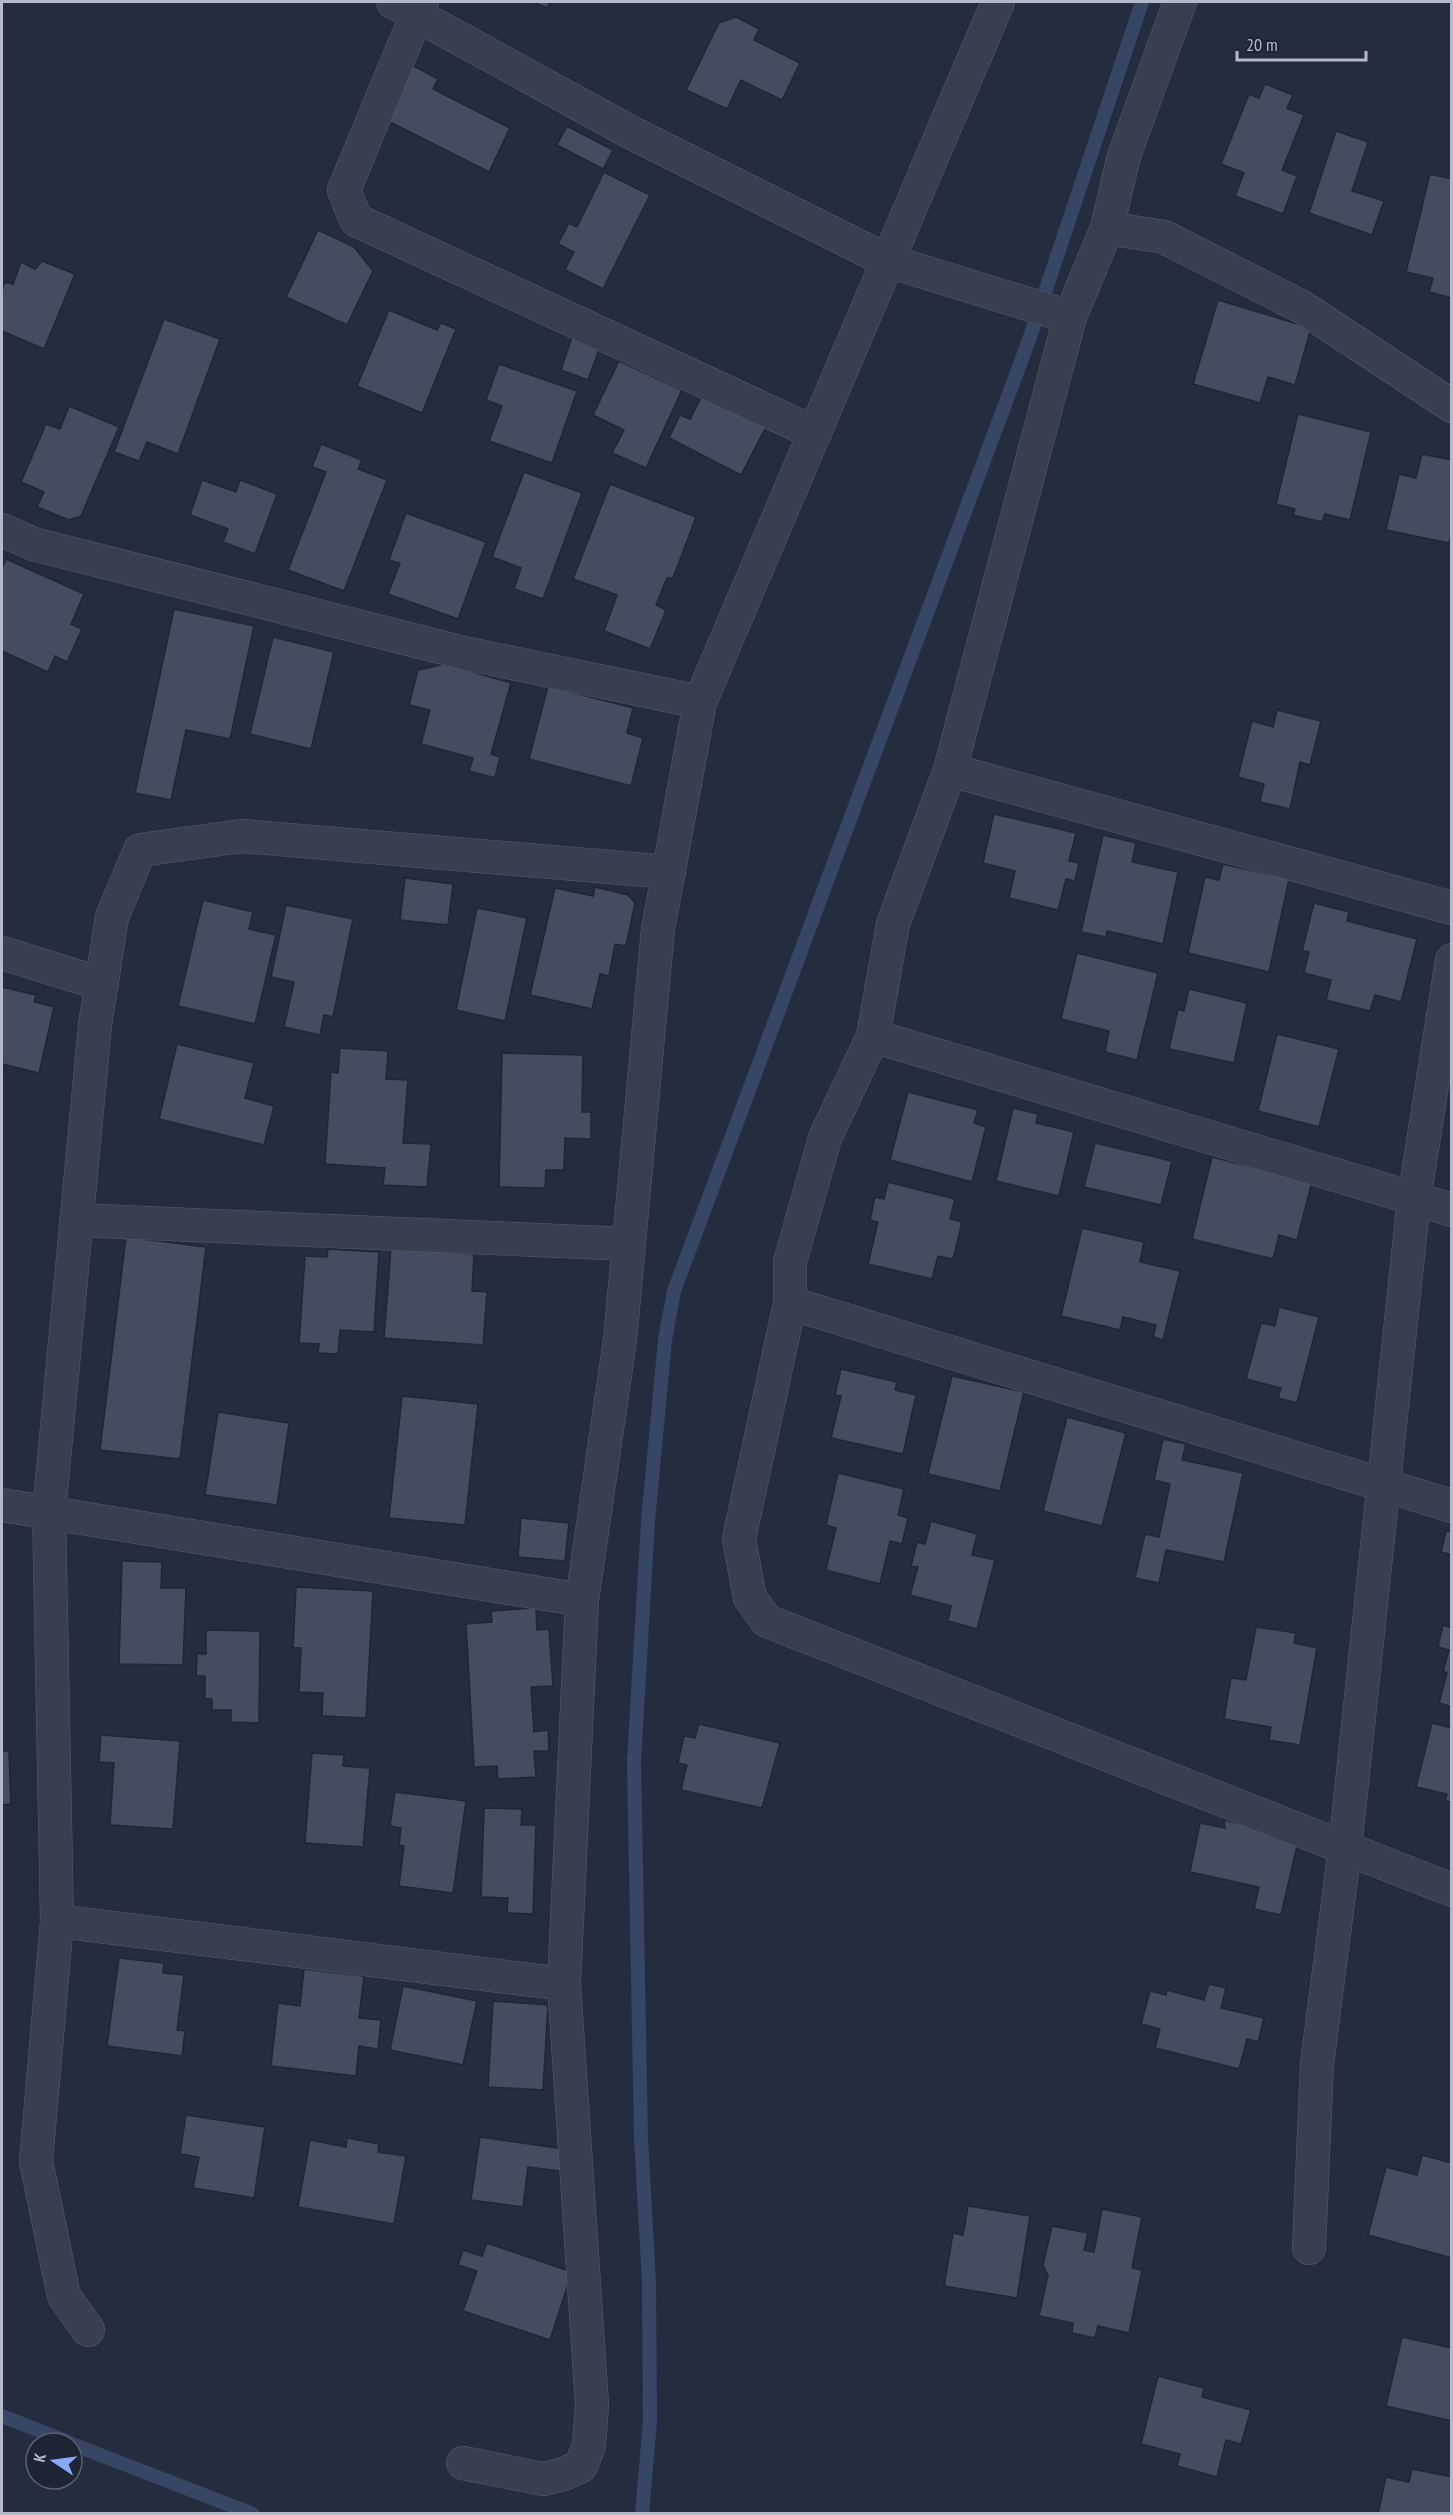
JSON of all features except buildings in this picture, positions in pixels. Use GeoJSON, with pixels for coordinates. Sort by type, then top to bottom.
{"type":"FeatureCollection","features":[{"type":"Feature","properties":{"kind":"street"},"geometry":{"type":"LineString","coordinates":[[463,2463],[543,2479],[581,2466],[589,2445],[592,2405],[564,1984],[582,1600],[620,1340],[658,929],[700,702],[998,2]]}},
{"type":"Feature","properties":{"kind":"street"},"geometry":{"type":"LineString","coordinates":[[1180,2],[1124,156],[1107,228],[1062,314],[950,770],[893,924],[873,1036],[825,1138],[790,1262],[790,1303],[739,1539],[750,1598],[767,1621],[1452,1890]]}},
{"type":"Feature","properties":{"kind":"street"},"geometry":{"type":"LineString","coordinates":[[815,433],[356,220],[344,189],[410,6],[632,133],[888,261],[1062,314]]}},
{"type":"Feature","properties":{"kind":"street"},"geometry":{"type":"LineString","coordinates":[[1107,228],[1164,237],[1302,307],[1452,406]]}},
{"type":"Feature","properties":{"kind":"street"},"geometry":{"type":"LineString","coordinates":[[2,530],[33,544],[464,653],[700,702]]}},
{"type":"Feature","properties":{"kind":"street"},"geometry":{"type":"LineString","coordinates":[[950,770],[1452,908]]}},
{"type":"Feature","properties":{"kind":"street"},"geometry":{"type":"LineString","coordinates":[[88,2330],[64,2296],[36,2161],[57,1921],[49,1512],[76,1220],[102,984],[112,917],[140,850],[242,836],[669,872]]}},
{"type":"Feature","properties":{"kind":"street"},"geometry":{"type":"LineString","coordinates":[[2,953],[102,984]]}},
{"type":"Feature","properties":{"kind":"street"},"geometry":{"type":"LineString","coordinates":[[1309,2248],[1317,2064],[1345,1848],[1414,1199],[1452,960]]}},
{"type":"Feature","properties":{"kind":"street"},"geometry":{"type":"LineString","coordinates":[[873,1036],[1452,1210]]}},
{"type":"Feature","properties":{"kind":"street"},"geometry":{"type":"LineString","coordinates":[[76,1220],[629,1244]]}},
{"type":"Feature","properties":{"kind":"street"},"geometry":{"type":"LineString","coordinates":[[790,1303],[1452,1506]]}},
{"type":"Feature","properties":{"kind":"street"},"geometry":{"type":"LineString","coordinates":[[2,1505],[582,1600]]}},
{"type":"Feature","properties":{"kind":"street"},"geometry":{"type":"LineString","coordinates":[[57,1921],[564,1984]]}},
{"type":"Feature","properties":{"kind":"waterway"},"geometry":{"type":"LineString","coordinates":[[642,2514],[650,2421],[649,2283],[641,2138],[634,1762],[648,1521],[665,1340],[674,1291],[1029,340],[1142,2]]}},
{"type":"Feature","properties":{"kind":"waterway"},"geometry":{"type":"LineString","coordinates":[[2,2416],[40,2431]]}},
{"type":"Feature","properties":{"kind":"waterway"},"geometry":{"type":"LineString","coordinates":[[84,2449],[253,2514]]}}]}
